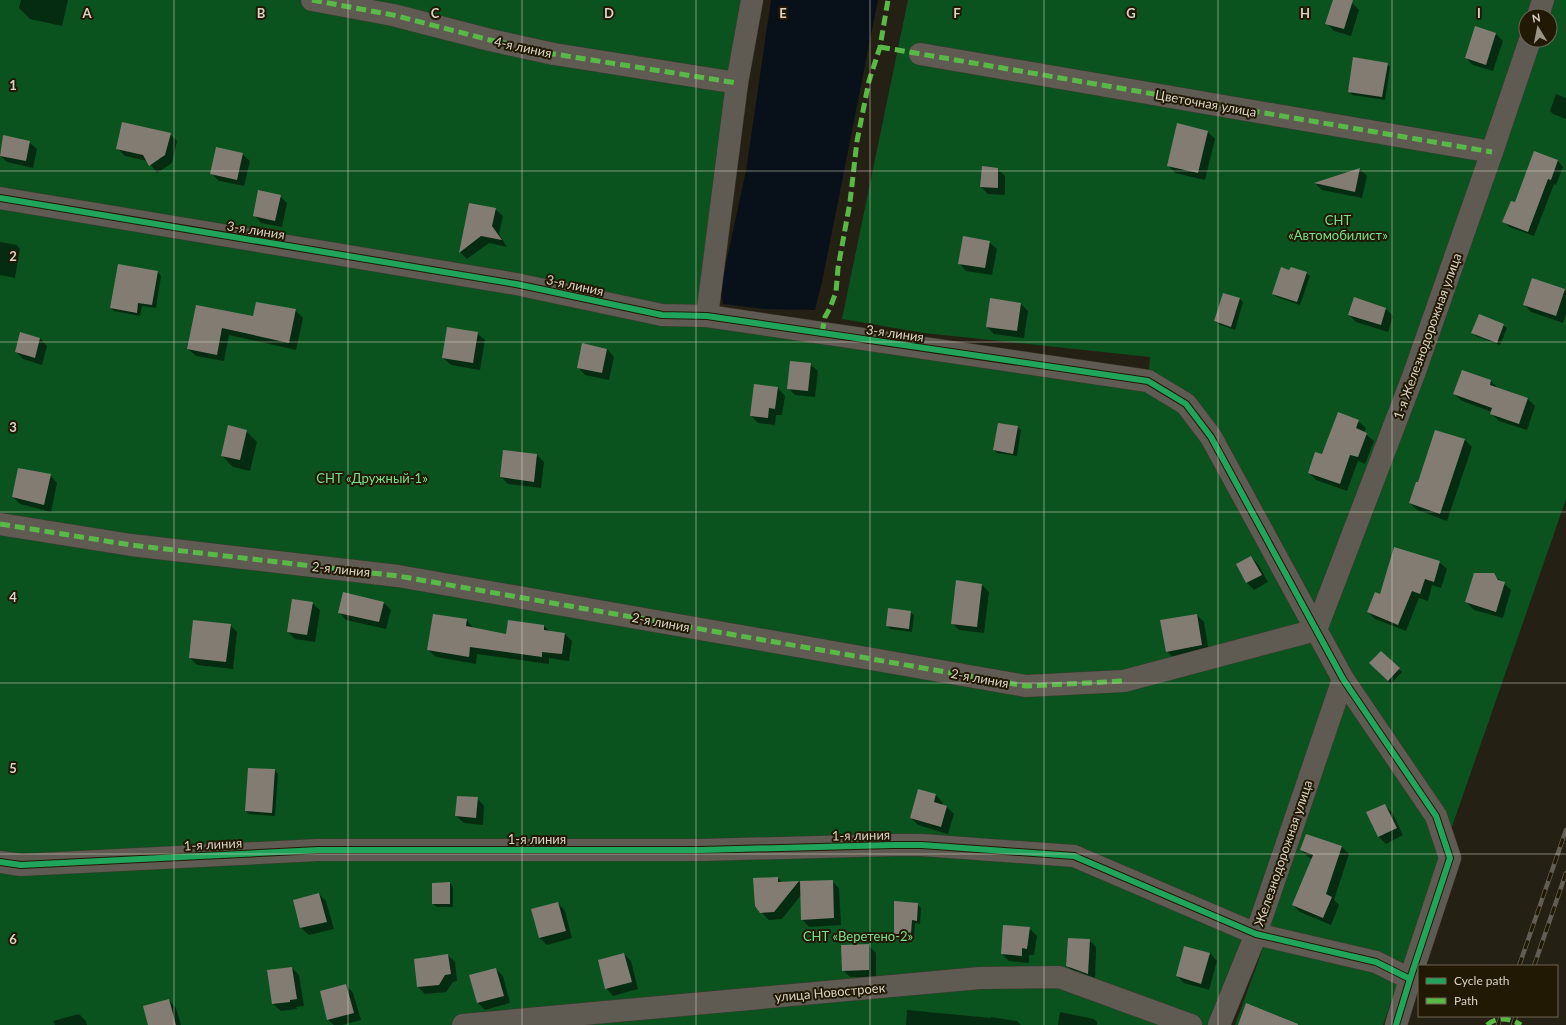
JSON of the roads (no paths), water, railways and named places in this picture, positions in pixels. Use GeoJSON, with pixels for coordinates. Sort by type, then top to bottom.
{"type":"FeatureCollection","features":[{"type":"Feature","properties":{"kind":"street","name":"4-я линия"},"geometry":{"type":"LineString","coordinates":[[312,0],[393,15],[490,40],[554,54],[737,83]]}},
{"type":"Feature","properties":{"kind":"street"},"geometry":{"type":"LineString","coordinates":[[707,316],[737,83],[752,0]]}},
{"type":"Feature","properties":{"kind":"street","name":"1-я Железнодорожная улица"},"geometry":{"type":"LineString","coordinates":[[1316,630],[1414,374],[1527,48]]}},
{"type":"Feature","properties":{"kind":"street","name":"Цветочная улица"},"geometry":{"type":"LineString","coordinates":[[920,54],[1492,152]]}},
{"type":"Feature","properties":{"kind":"street","name":"3-я линия"},"geometry":{"type":"LineString","coordinates":[[0,198],[516,284],[662,315],[707,316],[1148,381],[1186,404],[1211,437],[1316,630]]}},
{"type":"Feature","properties":{"kind":"street","name":"2-я линия"},"geometry":{"type":"LineString","coordinates":[[0,524],[131,545],[398,576],[1026,686],[1124,681],[1316,630]]}},
{"type":"Feature","properties":{"kind":"street"},"geometry":{"type":"LineString","coordinates":[[1316,630],[1343,679],[1436,816],[1450,858],[1396,1025]]}},
{"type":"Feature","properties":{"kind":"street","name":"Железнодорожная улица"},"geometry":{"type":"LineString","coordinates":[[1219,1025],[1256,934],[1343,679]]}},
{"type":"Feature","properties":{"kind":"street","name":"1-я линия"},"geometry":{"type":"LineString","coordinates":[[0,862],[21,865],[318,850],[701,850],[893,845],[1074,856],[1256,934],[1376,962],[1410,979]]}},
{"type":"Feature","properties":{"kind":"street","name":"улица Новостроек"},"geometry":{"type":"LineString","coordinates":[[462,1025],[980,978],[1059,977],[1191,1025]]}},
{"type":"Feature","properties":{"kind":"railway"},"geometry":{"type":"LineString","coordinates":[[1519,965],[1566,830]]}},
{"type":"Feature","properties":{"kind":"railway"},"geometry":{"type":"LineString","coordinates":[[1534,965],[1566,873]]}},
{"type":"Feature","properties":{"kind":"railway"},"geometry":{"type":"LineString","coordinates":[[1498,1025],[1501,1017]]}},
{"type":"Feature","properties":{"kind":"railway"},"geometry":{"type":"LineString","coordinates":[[1513,1025],[1516,1017]]}},
{"type":"Feature","properties":{"kind":"park label","name":"СНТ «Автомобилист»"},"geometry":{"type":"Point","coordinates":[1338,228]}},
{"type":"Feature","properties":{"kind":"park label","name":"СНТ «Дружный-1»"},"geometry":{"type":"Point","coordinates":[372,478]}},
{"type":"Feature","properties":{"kind":"park label","name":"СНТ «Веретено-2»"},"geometry":{"type":"Point","coordinates":[858,936]}}]}
